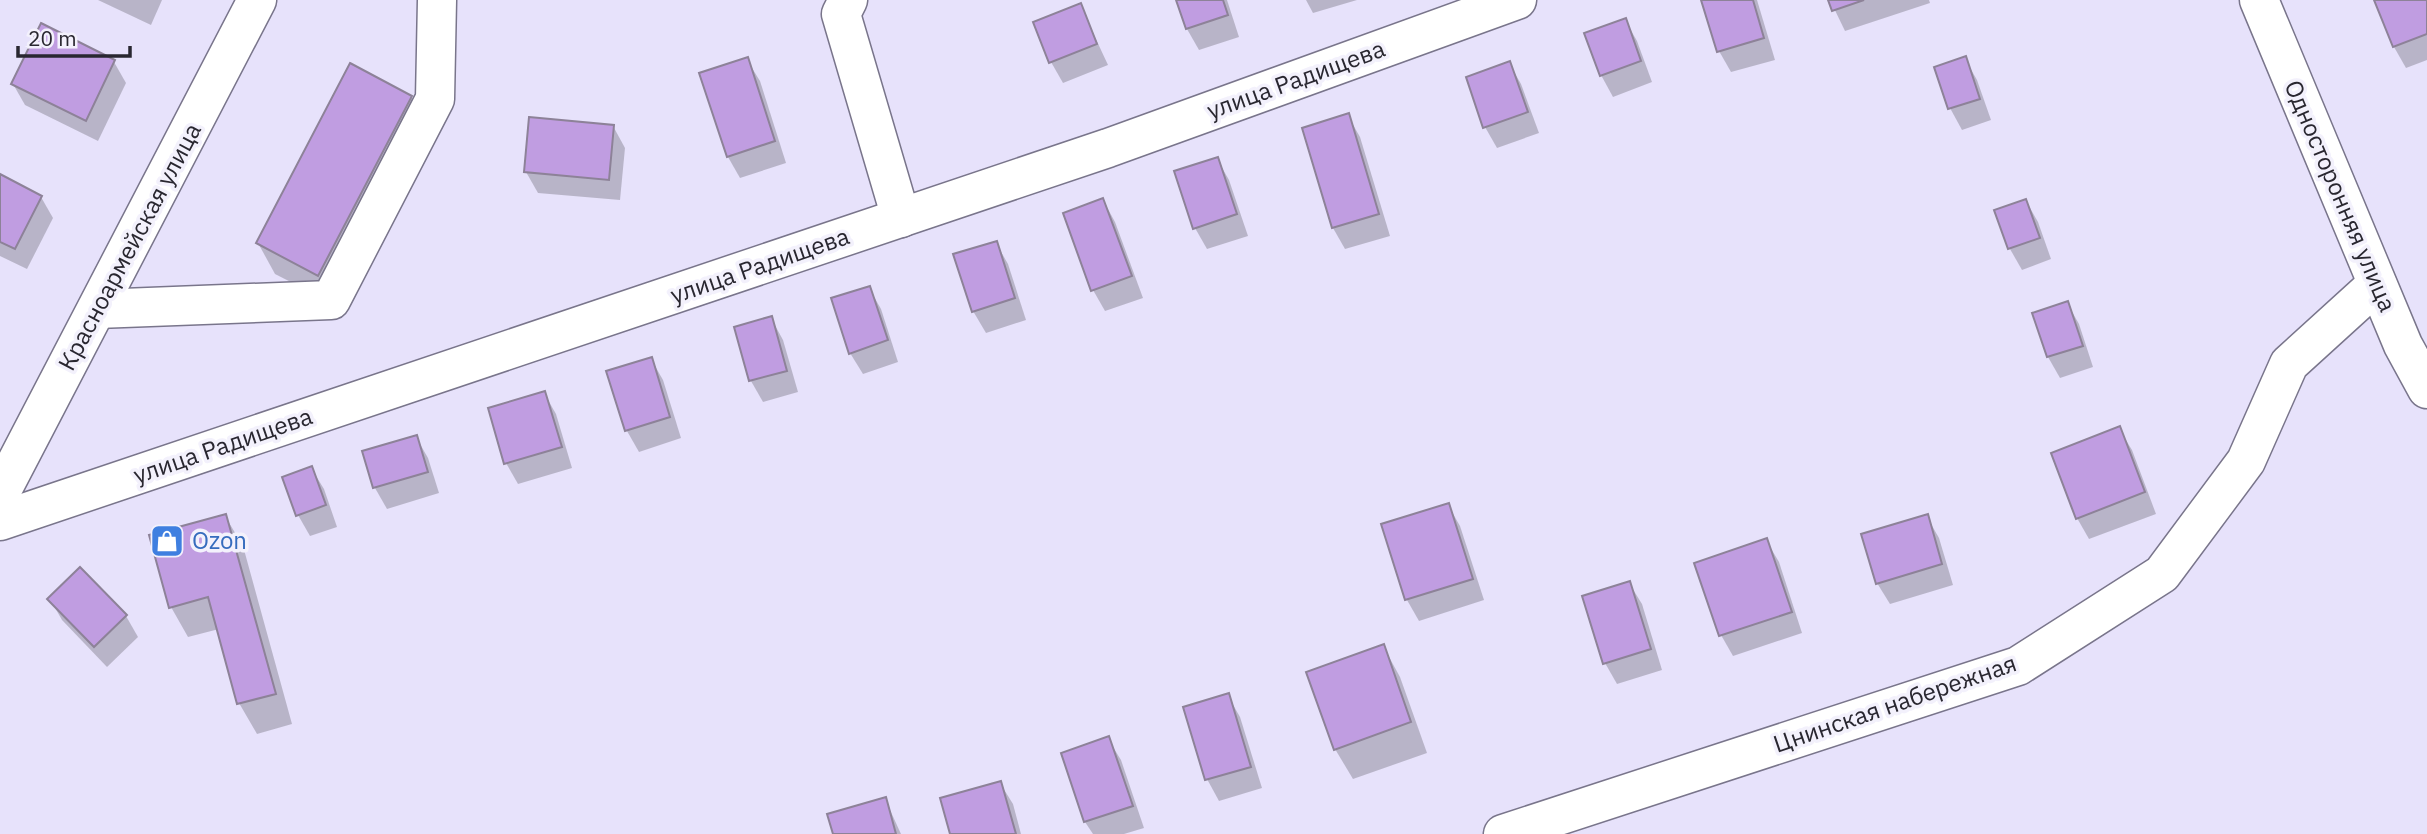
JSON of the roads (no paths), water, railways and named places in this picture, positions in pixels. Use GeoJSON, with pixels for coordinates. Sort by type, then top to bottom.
{"type":"FeatureCollection","features":[{"type":"Feature","properties":{"kind":"street","name":"Красноармейская улица"},"geometry":{"type":"LineString","coordinates":[[0,494],[257,0]]}},
{"type":"Feature","properties":{"kind":"street"},"geometry":{"type":"LineString","coordinates":[[97,309],[331,300],[435,99],[438,0]]}},
{"type":"Feature","properties":{"kind":"street"},"geometry":{"type":"LineString","coordinates":[[848,0],[841,13],[901,218]]}},
{"type":"Feature","properties":{"kind":"street","name":"улица Радищева"},"geometry":{"type":"LineString","coordinates":[[0,521],[1108,148],[1517,0]]}},
{"type":"Feature","properties":{"kind":"street","name":"Односторонняя улица"},"geometry":{"type":"LineString","coordinates":[[2259,0],[2377,284],[2415,337],[2427,389]]}},
{"type":"Feature","properties":{"kind":"street","name":"Цнинская набережная"},"geometry":{"type":"LineString","coordinates":[[1503,834],[2018,666],[2162,574],[2246,461],[2289,364],[2377,284]]}},
{"type":"Feature","properties":{"kind":"place","name":"Ozon"},"geometry":{"type":"Point","coordinates":[167,541]}}]}
